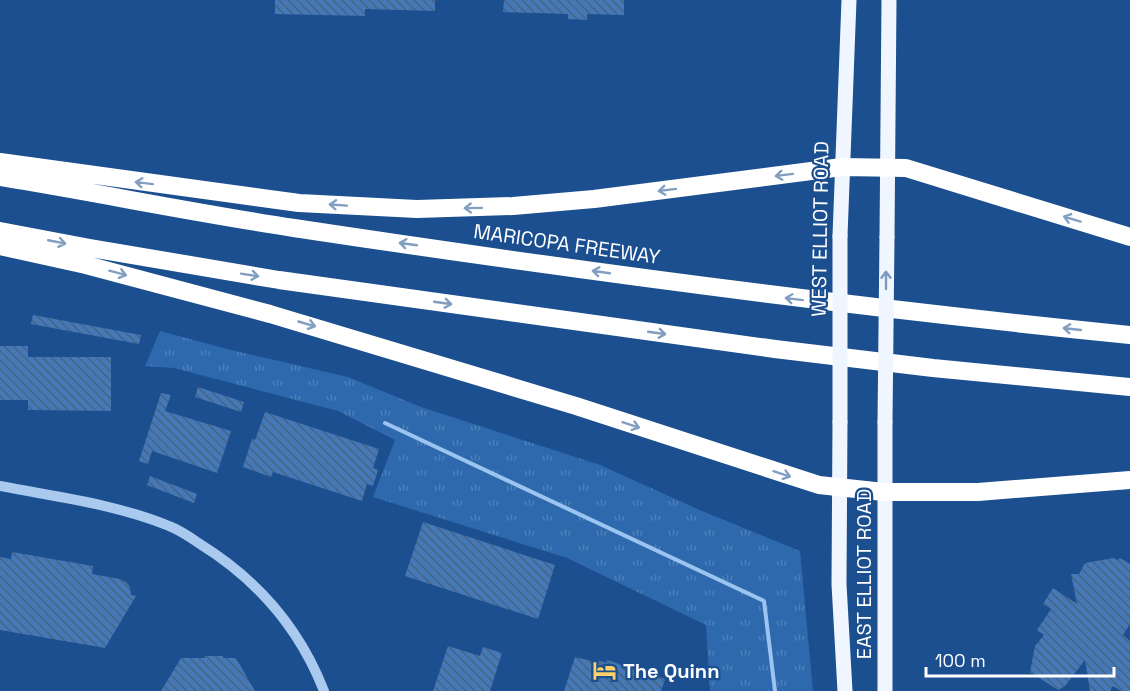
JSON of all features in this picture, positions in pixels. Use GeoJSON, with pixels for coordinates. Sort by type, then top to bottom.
{"type":"FeatureCollection","features":[{"type":"Feature","properties":{"kind":"highway"},"geometry":{"type":"LineString","coordinates":[[0,162],[299,203],[417,209],[513,206],[594,199],[842,167],[906,168],[1130,237]]}},
{"type":"Feature","properties":{"kind":"highway","name":"MARICOPA FREEWAY"},"geometry":{"type":"LineString","coordinates":[[0,177],[292,228],[742,292],[931,315],[1130,335]]}},
{"type":"Feature","properties":{"kind":"highway"},"geometry":{"type":"LineString","coordinates":[[0,231],[279,280],[775,349],[933,368],[1130,387]]}},
{"type":"Feature","properties":{"kind":"highway"},"geometry":{"type":"LineString","coordinates":[[0,246],[86,265],[270,314],[576,406],[806,482],[839,489],[884,492],[989,492],[1130,480]]}},
{"type":"Feature","properties":{"kind":"main road","name":"WEST ELLIOT ROAD"},"geometry":{"type":"LineString","coordinates":[[839,459],[840,237],[849,0]]}},
{"type":"Feature","properties":{"kind":"main road"},"geometry":{"type":"LineString","coordinates":[[888,167],[889,0]]}},
{"type":"Feature","properties":{"kind":"main road","name":"EAST ELLIOT ROAD"},"geometry":{"type":"LineString","coordinates":[[885,691],[884,492],[888,167]]}},
{"type":"Feature","properties":{"kind":"main road","name":"EAST ELLIOT ROAD"},"geometry":{"type":"LineString","coordinates":[[839,459],[840,584],[845,691]]}},
{"type":"Feature","properties":{"kind":"street"},"geometry":{"type":"LineString","coordinates":[[0,486],[114,509],[169,526],[221,556],[258,586],[284,619],[315,668],[324,691]]}},
{"type":"Feature","properties":{"kind":"green space"},"geometry":{"type":"Polygon","coordinates":[[[160,331],[348,377],[421,407],[600,465],[702,511],[800,551],[813,691],[710,691],[706,625],[567,558],[373,497],[395,440],[338,411],[174,368],[145,366],[160,331]]]}},
{"type":"Feature","properties":{"kind":"building"},"geometry":{"type":"Polygon","coordinates":[[[275,0],[435,0],[435,11],[365,9],[365,16],[275,14],[275,0]]]}},
{"type":"Feature","properties":{"kind":"building"},"geometry":{"type":"Polygon","coordinates":[[[504,0],[624,0],[624,15],[587,14],[587,20],[568,19],[568,14],[503,12],[504,0]]]}},
{"type":"Feature","properties":{"kind":"building"},"geometry":{"type":"Polygon","coordinates":[[[33,315],[141,335],[139,344],[31,324],[33,315]]]}},
{"type":"Feature","properties":{"kind":"building"},"geometry":{"type":"Polygon","coordinates":[[[0,346],[28,346],[28,357],[111,357],[111,411],[28,410],[28,400],[0,400],[0,346]]]}},
{"type":"Feature","properties":{"kind":"building"},"geometry":{"type":"Polygon","coordinates":[[[198,387],[244,402],[241,412],[195,397],[198,387]]]}},
{"type":"Feature","properties":{"kind":"building"},"geometry":{"type":"Polygon","coordinates":[[[161,393],[171,395],[165,411],[231,431],[217,473],[152,451],[148,464],[139,461],[161,393]]]}},
{"type":"Feature","properties":{"kind":"building"},"geometry":{"type":"Polygon","coordinates":[[[265,412],[379,449],[373,468],[378,470],[373,486],[367,484],[362,501],[273,472],[271,477],[243,467],[252,439],[255,440],[265,412]]]}},
{"type":"Feature","properties":{"kind":"building"},"geometry":{"type":"Polygon","coordinates":[[[150,476],[197,494],[194,503],[147,485],[150,476]]]}},
{"type":"Feature","properties":{"kind":"building"},"geometry":{"type":"Polygon","coordinates":[[[423,522],[555,565],[538,619],[405,576],[423,522]]]}},
{"type":"Feature","properties":{"kind":"building"},"geometry":{"type":"Polygon","coordinates":[[[12,552],[93,566],[92,574],[126,582],[130,587],[131,595],[136,596],[105,648],[0,630],[0,557],[11,559],[12,552]]]}},
{"type":"Feature","properties":{"kind":"building"},"geometry":{"type":"Polygon","coordinates":[[[1113,558],[1118,560],[1120,558],[1130,564],[1130,624],[1123,635],[1130,641],[1130,691],[1121,691],[1113,686],[1110,691],[1090,691],[1085,660],[1065,686],[1058,690],[1030,672],[1035,646],[1044,635],[1037,630],[1051,609],[1043,604],[1053,588],[1077,604],[1071,574],[1079,574],[1085,563],[1113,558]]]}},
{"type":"Feature","properties":{"kind":"building"},"geometry":{"type":"Polygon","coordinates":[[[448,646],[480,656],[483,647],[502,653],[490,691],[433,691],[448,646]]]}},
{"type":"Feature","properties":{"kind":"building"},"geometry":{"type":"Polygon","coordinates":[[[205,656],[236,658],[255,691],[161,691],[181,658],[205,658],[205,656]]]}},
{"type":"Feature","properties":{"kind":"building","name":"The Quinn"},"geometry":{"type":"Polygon","coordinates":[[[575,657],[606,663],[607,660],[665,679],[661,691],[564,691],[575,657]]]}},
{"type":"Feature","properties":{"kind":"waterway"},"geometry":{"type":"LineString","coordinates":[[385,423],[764,601],[775,691]]}},
{"type":"Feature","properties":{"kind":"place","name":"The Quinn"},"geometry":{"type":"Point","coordinates":[605,671]}}]}
